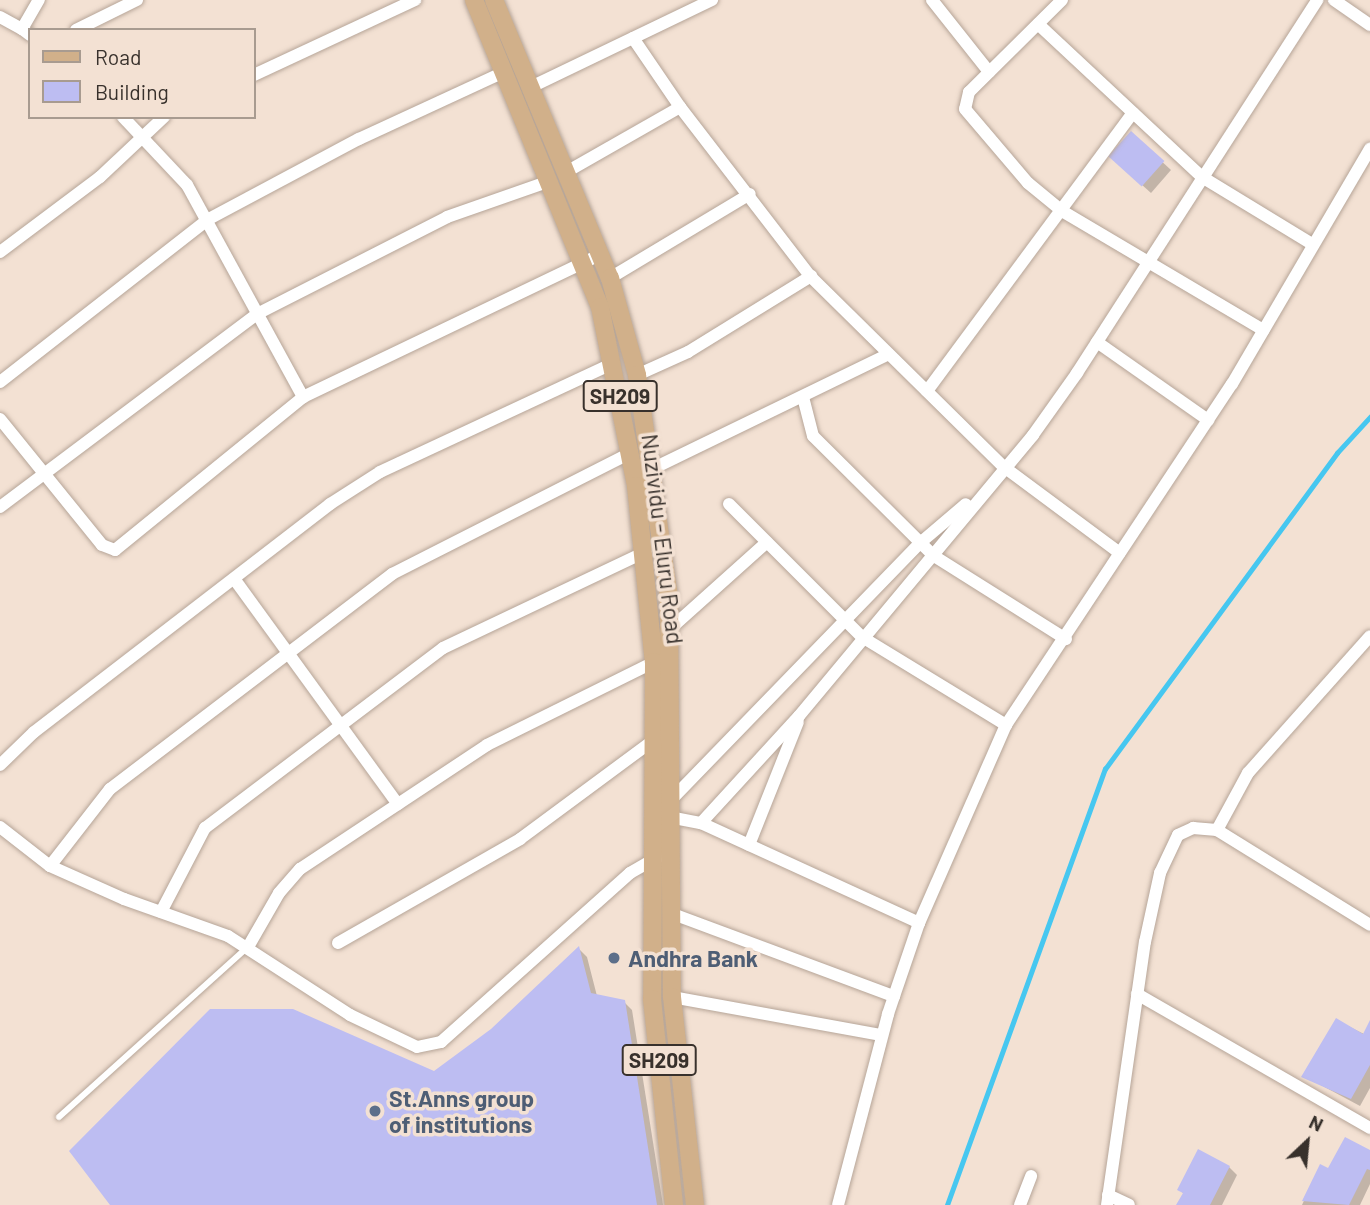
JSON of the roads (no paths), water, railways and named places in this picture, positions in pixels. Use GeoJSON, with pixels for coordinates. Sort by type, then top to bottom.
{"type":"FeatureCollection","features":[{"type":"Feature","properties":{"kind":"main road","name":"Nuzividu - Eluru Road"},"geometry":{"type":"LineString","coordinates":[[474,0],[584,262],[606,329],[630,453],[645,552],[654,662],[650,817],[652,856]]}},
{"type":"Feature","properties":{"kind":"main road","name":"Nuzividu - Eluru Road"},"geometry":{"type":"LineString","coordinates":[[494,0],[601,254],[637,375],[652,469],[670,629],[672,997],[695,1205]]}},
{"type":"Feature","properties":{"kind":"main road","name":"SH209"},"geometry":{"type":"LineString","coordinates":[[652,856],[652,999],[674,1205]]}},
{"type":"Feature","properties":{"kind":"street"},"geometry":{"type":"LineString","coordinates":[[0,17],[26,32],[38,0]]}},
{"type":"Feature","properties":{"kind":"street"},"geometry":{"type":"LineString","coordinates":[[80,28],[137,0]]}},
{"type":"Feature","properties":{"kind":"street"},"geometry":{"type":"LineString","coordinates":[[256,74],[415,0]]}},
{"type":"Feature","properties":{"kind":"street"},"geometry":{"type":"LineString","coordinates":[[531,87],[712,0]]}},
{"type":"Feature","properties":{"kind":"street"},"geometry":{"type":"LineString","coordinates":[[932,0],[989,72]]}},
{"type":"Feature","properties":{"kind":"street"},"geometry":{"type":"LineString","coordinates":[[1062,0],[969,92],[965,109],[1028,183],[1062,211],[1263,330]]}},
{"type":"Feature","properties":{"kind":"street"},"geometry":{"type":"LineString","coordinates":[[650,817],[670,808],[920,543],[981,491],[1032,435],[1149,263],[1317,0]]}},
{"type":"Feature","properties":{"kind":"street"},"geometry":{"type":"LineString","coordinates":[[1334,0],[1370,24]]}},
{"type":"Feature","properties":{"kind":"street"},"geometry":{"type":"LineString","coordinates":[[1038,23],[1202,177],[1312,244]]}},
{"type":"Feature","properties":{"kind":"street"},"geometry":{"type":"LineString","coordinates":[[633,38],[680,107],[811,276],[1004,467],[1120,553]]}},
{"type":"Feature","properties":{"kind":"street"},"geometry":{"type":"LineString","coordinates":[[0,382],[207,220],[359,139],[504,72]]}},
{"type":"Feature","properties":{"kind":"street"},"geometry":{"type":"LineString","coordinates":[[568,172],[680,107]]}},
{"type":"Feature","properties":{"kind":"street"},"geometry":{"type":"LineString","coordinates":[[927,391],[1133,113]]}},
{"type":"Feature","properties":{"kind":"street"},"geometry":{"type":"LineString","coordinates":[[125,119],[187,185],[303,397]]}},
{"type":"Feature","properties":{"kind":"street"},"geometry":{"type":"LineString","coordinates":[[0,252],[77,196],[162,119]]}},
{"type":"Feature","properties":{"kind":"street"},"geometry":{"type":"LineString","coordinates":[[838,1205],[882,1035],[919,923],[1006,725],[1066,639],[1208,420],[1370,149]]}},
{"type":"Feature","properties":{"kind":"street"},"geometry":{"type":"LineString","coordinates":[[0,507],[257,314],[447,217],[550,181]]}},
{"type":"Feature","properties":{"kind":"street"},"geometry":{"type":"LineString","coordinates":[[610,278],[750,194]]}},
{"type":"Feature","properties":{"kind":"street"},"geometry":{"type":"LineString","coordinates":[[0,419],[102,545],[115,550],[303,397],[601,254]]}},
{"type":"Feature","properties":{"kind":"street"},"geometry":{"type":"LineString","coordinates":[[637,375],[688,352],[811,276]]}},
{"type":"Feature","properties":{"kind":"street"},"geometry":{"type":"LineString","coordinates":[[1097,342],[1208,420]]}},
{"type":"Feature","properties":{"kind":"street"},"geometry":{"type":"LineString","coordinates":[[652,469],[889,354]]}},
{"type":"Feature","properties":{"kind":"street"},"geometry":{"type":"LineString","coordinates":[[0,765],[34,732],[235,580],[330,504],[380,472],[612,364]]}},
{"type":"Feature","properties":{"kind":"street"},"geometry":{"type":"LineString","coordinates":[[803,397],[813,436],[934,556],[1066,639]]}},
{"type":"Feature","properties":{"kind":"street"},"geometry":{"type":"LineString","coordinates":[[50,866],[110,789],[392,574],[630,453]]}},
{"type":"Feature","properties":{"kind":"street"},"geometry":{"type":"LineString","coordinates":[[701,823],[802,712],[862,637],[934,556],[981,491]]}},
{"type":"Feature","properties":{"kind":"street"},"geometry":{"type":"LineString","coordinates":[[729,504],[862,637],[1006,725]]}},
{"type":"Feature","properties":{"kind":"street"},"geometry":{"type":"LineString","coordinates":[[670,629],[767,542]]}},
{"type":"Feature","properties":{"kind":"street"},"geometry":{"type":"LineString","coordinates":[[161,912],[205,828],[443,648],[645,552]]}},
{"type":"Feature","properties":{"kind":"street"},"geometry":{"type":"LineString","coordinates":[[235,580],[291,652],[398,804]]}},
{"type":"Feature","properties":{"kind":"street"},"geometry":{"type":"LineString","coordinates":[[1217,830],[1248,774],[1370,636]]}},
{"type":"Feature","properties":{"kind":"street"},"geometry":{"type":"LineString","coordinates":[[248,947],[279,892],[300,869],[487,745],[654,662]]}},
{"type":"Feature","properties":{"kind":"street"},"geometry":{"type":"LineString","coordinates":[[748,845],[802,712]]}},
{"type":"Feature","properties":{"kind":"street"},"geometry":{"type":"LineString","coordinates":[[338,943],[520,839],[651,742]]}},
{"type":"Feature","properties":{"kind":"street"},"geometry":{"type":"LineString","coordinates":[[670,808],[919,923]]}},
{"type":"Feature","properties":{"kind":"street"},"geometry":{"type":"LineString","coordinates":[[0,827],[50,866],[248,947],[377,1029],[417,1047],[441,1042],[652,856],[672,856]]}},
{"type":"Feature","properties":{"kind":"street"},"geometry":{"type":"LineString","coordinates":[[1129,1205],[1108,1200],[1137,994],[1169,847],[1178,835],[1193,828],[1217,830],[1368,921]]}},
{"type":"Feature","properties":{"kind":"street"},"geometry":{"type":"LineString","coordinates":[[673,914],[894,996]]}},
{"type":"Feature","properties":{"kind":"street"},"geometry":{"type":"LineString","coordinates":[[1137,994],[1370,1128]]}},
{"type":"Feature","properties":{"kind":"street"},"geometry":{"type":"LineString","coordinates":[[672,997],[882,1035]]}},
{"type":"Feature","properties":{"kind":"street"},"geometry":{"type":"LineString","coordinates":[[1020,1205],[1031,1176]]}},
{"type":"Feature","properties":{"kind":"lane"},"geometry":{"type":"LineString","coordinates":[[60,1117],[248,947]]}},
{"type":"Feature","properties":{"kind":"waterway"},"geometry":{"type":"LineString","coordinates":[[947,1205],[1105,769],[1337,453],[1370,417]]}},
{"type":"Feature","properties":{"kind":"place","name":"Andhra Bank"},"geometry":{"type":"Point","coordinates":[614,958]}},
{"type":"Feature","properties":{"kind":"place","name":"St.Anns group of institutions"},"geometry":{"type":"Point","coordinates":[375,1111]}}]}
